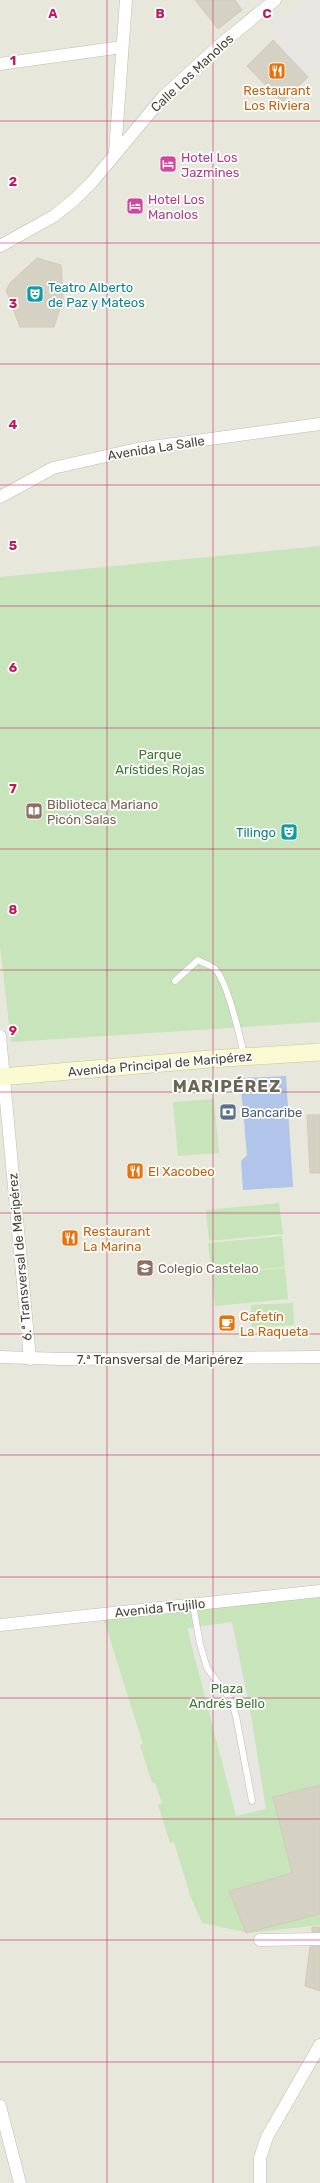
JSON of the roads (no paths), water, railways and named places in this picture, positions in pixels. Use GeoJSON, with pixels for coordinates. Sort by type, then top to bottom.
{"type":"FeatureCollection","features":[{"type":"Feature","properties":{"kind":"street"},"geometry":{"type":"LineString","coordinates":[[115,153],[126,0]]}},
{"type":"Feature","properties":{"kind":"street","name":"Calle Los Manolos"},"geometry":{"type":"LineString","coordinates":[[0,246],[54,216],[75,199],[92,182],[163,97],[221,44],[275,0]]}},
{"type":"Feature","properties":{"kind":"street"},"geometry":{"type":"LineString","coordinates":[[0,64],[122,47]]}},
{"type":"Feature","properties":{"kind":"street","name":"Avenida La Salle"},"geometry":{"type":"LineString","coordinates":[[0,497],[53,468],[129,451],[320,424]]}},
{"type":"Feature","properties":{"kind":"street","name":"6.ª Transversal de Maripérez"},"geometry":{"type":"LineString","coordinates":[[0,1036],[2,1077],[30,1359]]}},
{"type":"Feature","properties":{"kind":"street","name":"Avenida Principal de Maripérez"},"geometry":{"type":"LineString","coordinates":[[2,1077],[320,1052]]}},
{"type":"Feature","properties":{"kind":"street","name":"7.ª Transversal de Maripérez"},"geometry":{"type":"LineString","coordinates":[[0,1357],[30,1359],[320,1357]]}},
{"type":"Feature","properties":{"kind":"street","name":"Avenida Trujillo"},"geometry":{"type":"LineString","coordinates":[[0,1625],[320,1591]]}},
{"type":"Feature","properties":{"kind":"street"},"geometry":{"type":"LineString","coordinates":[[260,1940],[320,1939]]}},
{"type":"Feature","properties":{"kind":"street"},"geometry":{"type":"LineString","coordinates":[[260,2183],[260,2158],[267,2137],[320,2046]]}},
{"type":"Feature","properties":{"kind":"street"},"geometry":{"type":"LineString","coordinates":[[0,2106],[20,2183]]}},
{"type":"Feature","properties":{"kind":"lane"},"geometry":{"type":"LineString","coordinates":[[175,981],[198,960],[215,969],[225,989],[238,1027],[245,1057]]}},
{"type":"Feature","properties":{"kind":"lane"},"geometry":{"type":"LineString","coordinates":[[193,1605],[200,1644],[207,1668],[230,1699],[236,1716],[252,1801]]}},
{"type":"Feature","properties":{"kind":"water"},"geometry":{"type":"Polygon","coordinates":[[[286,1076],[293,1187],[243,1190],[241,1161],[247,1155],[240,1078],[286,1076]]]}},
{"type":"Feature","properties":{"kind":"place","name":"Restaurant Los Riviera"},"geometry":{"type":"Point","coordinates":[277,71]}},
{"type":"Feature","properties":{"kind":"place","name":"Hotel Los Jazmines"},"geometry":{"type":"Point","coordinates":[168,164]}},
{"type":"Feature","properties":{"kind":"place","name":"Hotel Los Manolos"},"geometry":{"type":"Point","coordinates":[135,206]}},
{"type":"Feature","properties":{"kind":"place","name":"Teatro Alberto de Paz y Mateos"},"geometry":{"type":"Point","coordinates":[35,294]}},
{"type":"Feature","properties":{"kind":"place","name":"Biblioteca Mariano Picón Salas"},"geometry":{"type":"Point","coordinates":[34,811]}},
{"type":"Feature","properties":{"kind":"place","name":"Tilingo"},"geometry":{"type":"Point","coordinates":[289,832]}},
{"type":"Feature","properties":{"kind":"place","name":"Bancaribe"},"geometry":{"type":"Point","coordinates":[228,1112]}},
{"type":"Feature","properties":{"kind":"place","name":"El Xacobeo"},"geometry":{"type":"Point","coordinates":[135,1171]}},
{"type":"Feature","properties":{"kind":"place","name":"Restaurant La Marina"},"geometry":{"type":"Point","coordinates":[70,1238]}},
{"type":"Feature","properties":{"kind":"place","name":"Colegio Castelao"},"geometry":{"type":"Point","coordinates":[145,1268]}},
{"type":"Feature","properties":{"kind":"place","name":"Cafetín La Raqueta"},"geometry":{"type":"Point","coordinates":[227,1323]}},
{"type":"Feature","properties":{"kind":"district","name":"MARIPÉREZ"},"geometry":{"type":"Point","coordinates":[227,1086]}},
{"type":"Feature","properties":{"kind":"park label","name":"Parque Arístides Rojas"},"geometry":{"type":"Point","coordinates":[160,762]}},
{"type":"Feature","properties":{"kind":"park label","name":"Plaza Andrés Bello"},"geometry":{"type":"Point","coordinates":[227,1696]}}]}
